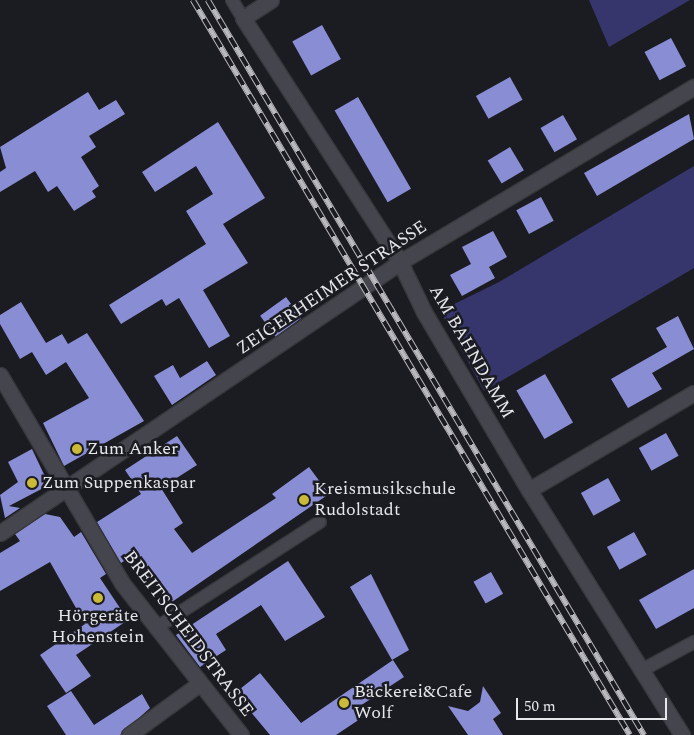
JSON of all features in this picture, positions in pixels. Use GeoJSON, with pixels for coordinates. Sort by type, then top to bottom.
{"type":"FeatureCollection","features":[{"type":"Feature","properties":{"kind":"street"},"geometry":{"type":"LineString","coordinates":[[243,18],[271,0]]}},
{"type":"Feature","properties":{"kind":"street","name":"AM BAHNDAMM"},"geometry":{"type":"LineString","coordinates":[[243,18],[400,262],[424,312],[529,490],[682,735]]}},
{"type":"Feature","properties":{"kind":"street","name":"ZEIGERHEIMER STRASSE"},"geometry":{"type":"LineString","coordinates":[[0,533],[65,486],[252,365],[400,262],[694,87]]}},
{"type":"Feature","properties":{"kind":"street","name":"BREITSCHEIDSTRASSE"},"geometry":{"type":"LineString","coordinates":[[0,375],[122,583],[199,684],[241,735]]}},
{"type":"Feature","properties":{"kind":"street"},"geometry":{"type":"LineString","coordinates":[[529,490],[694,393]]}},
{"type":"Feature","properties":{"kind":"street"},"geometry":{"type":"LineString","coordinates":[[129,735],[199,684]]}},
{"type":"Feature","properties":{"kind":"lane"},"geometry":{"type":"LineString","coordinates":[[232,0],[243,18]]}},
{"type":"Feature","properties":{"kind":"lane"},"geometry":{"type":"LineString","coordinates":[[156,628],[320,522]]}},
{"type":"Feature","properties":{"kind":"lane"},"geometry":{"type":"LineString","coordinates":[[642,670],[694,642]]}},
{"type":"Feature","properties":{"kind":"shaded area"},"geometry":{"type":"Polygon","coordinates":[[[589,0],[690,0],[609,47],[589,0]]]}},
{"type":"Feature","properties":{"kind":"shaded area"},"geometry":{"type":"Polygon","coordinates":[[[694,166],[694,268],[484,391],[440,311],[499,282],[694,166]]]}},
{"type":"Feature","properties":{"kind":"building"},"geometry":{"type":"Polygon","coordinates":[[[322,25],[341,59],[311,76],[292,41],[322,25]]]}},
{"type":"Feature","properties":{"kind":"building"},"geometry":{"type":"Polygon","coordinates":[[[671,38],[686,66],[660,80],[645,52],[671,38]]]}},
{"type":"Feature","properties":{"kind":"building"},"geometry":{"type":"Polygon","coordinates":[[[510,77],[523,100],[488,119],[476,96],[510,77]]]}},
{"type":"Feature","properties":{"kind":"building"},"geometry":{"type":"Polygon","coordinates":[[[88,92],[99,110],[116,100],[125,114],[89,136],[96,147],[81,157],[99,186],[92,191],[96,197],[74,211],[57,186],[48,192],[35,171],[0,192],[0,172],[6,168],[0,147],[88,92]]]}},
{"type":"Feature","properties":{"kind":"building"},"geometry":{"type":"Polygon","coordinates":[[[358,97],[411,189],[388,202],[335,110],[358,97]]]}},
{"type":"Feature","properties":{"kind":"building"},"geometry":{"type":"Polygon","coordinates":[[[689,114],[694,139],[597,196],[584,173],[689,114]]]}},
{"type":"Feature","properties":{"kind":"building"},"geometry":{"type":"Polygon","coordinates":[[[563,115],[577,139],[554,152],[540,128],[563,115]]]}},
{"type":"Feature","properties":{"kind":"building"},"geometry":{"type":"Polygon","coordinates":[[[218,122],[265,198],[223,224],[248,263],[203,290],[230,336],[209,348],[179,298],[166,306],[162,299],[121,324],[109,305],[206,244],[186,211],[213,194],[196,166],[155,192],[142,172],[218,122]]]}},
{"type":"Feature","properties":{"kind":"building"},"geometry":{"type":"Polygon","coordinates":[[[510,147],[524,170],[502,184],[488,160],[510,147]]]}},
{"type":"Feature","properties":{"kind":"building"},"geometry":{"type":"Polygon","coordinates":[[[541,197],[554,221],[529,234],[516,210],[541,197]]]}},
{"type":"Feature","properties":{"kind":"building"},"geometry":{"type":"Polygon","coordinates":[[[493,231],[507,257],[489,267],[495,278],[462,296],[450,275],[471,264],[462,247],[493,231]]]}},
{"type":"Feature","properties":{"kind":"building"},"geometry":{"type":"Polygon","coordinates":[[[286,297],[301,318],[275,337],[260,316],[286,297]]]}},
{"type":"Feature","properties":{"kind":"building"},"geometry":{"type":"Polygon","coordinates":[[[21,302],[46,343],[62,334],[68,344],[87,333],[144,421],[64,466],[43,423],[89,398],[66,362],[46,375],[32,352],[20,359],[0,324],[0,315],[21,302]]]}},
{"type":"Feature","properties":{"kind":"building"},"geometry":{"type":"Polygon","coordinates":[[[678,316],[694,349],[652,373],[662,389],[628,408],[611,379],[667,347],[656,328],[678,316]]]}},
{"type":"Feature","properties":{"kind":"building"},"geometry":{"type":"Polygon","coordinates":[[[207,361],[216,375],[172,405],[154,376],[173,365],[180,378],[207,361]]]}},
{"type":"Feature","properties":{"kind":"building"},"geometry":{"type":"Polygon","coordinates":[[[545,374],[573,422],[544,439],[516,390],[545,374]]]}},
{"type":"Feature","properties":{"kind":"building"},"geometry":{"type":"Polygon","coordinates":[[[666,433],[679,456],[651,471],[639,448],[666,433]]]}},
{"type":"Feature","properties":{"kind":"building"},"geometry":{"type":"Polygon","coordinates":[[[177,436],[197,465],[161,488],[183,523],[174,529],[192,553],[276,498],[272,494],[309,467],[329,494],[169,604],[135,554],[121,563],[97,522],[141,494],[125,470],[177,436]]]}},
{"type":"Feature","properties":{"kind":"building","name":"Zum Suppenkaspar"},"geometry":{"type":"Polygon","coordinates":[[[32,449],[49,485],[9,506],[20,508],[5,518],[0,495],[18,482],[8,462],[32,449]]]}},
{"type":"Feature","properties":{"kind":"building"},"geometry":{"type":"Polygon","coordinates":[[[608,478],[621,501],[593,516],[581,493],[608,478]]]}},
{"type":"Feature","properties":{"kind":"building"},"geometry":{"type":"Polygon","coordinates":[[[45,514],[60,517],[74,537],[81,532],[106,574],[100,578],[128,620],[76,655],[91,676],[66,693],[40,655],[85,624],[50,562],[0,591],[0,553],[20,541],[15,534],[45,514]]]}},
{"type":"Feature","properties":{"kind":"building"},"geometry":{"type":"Polygon","coordinates":[[[634,532],[647,555],[619,570],[607,547],[634,532]]]}},
{"type":"Feature","properties":{"kind":"building"},"geometry":{"type":"Polygon","coordinates":[[[288,561],[325,617],[285,641],[261,605],[216,634],[226,650],[200,667],[176,635],[288,561]]]}},
{"type":"Feature","properties":{"kind":"building"},"geometry":{"type":"Polygon","coordinates":[[[694,569],[694,608],[656,629],[639,600],[694,569]]]}},
{"type":"Feature","properties":{"kind":"building"},"geometry":{"type":"Polygon","coordinates":[[[491,572],[503,594],[486,604],[474,582],[491,572]]]}},
{"type":"Feature","properties":{"kind":"building"},"geometry":{"type":"Polygon","coordinates":[[[371,574],[409,650],[392,660],[350,587],[371,574]]]}},
{"type":"Feature","properties":{"kind":"building"},"geometry":{"type":"Polygon","coordinates":[[[393,660],[404,677],[360,706],[366,715],[336,735],[270,735],[235,693],[260,673],[301,723],[393,660]]]}},
{"type":"Feature","properties":{"kind":"building"},"geometry":{"type":"Polygon","coordinates":[[[483,686],[501,713],[493,719],[503,735],[468,735],[448,706],[468,711],[480,702],[483,686]]]}},
{"type":"Feature","properties":{"kind":"building"},"geometry":{"type":"Polygon","coordinates":[[[71,691],[94,725],[142,694],[150,708],[120,735],[66,735],[47,706],[71,691]]]}},
{"type":"Feature","properties":{"kind":"railway"},"geometry":{"type":"LineString","coordinates":[[193,0],[630,735]]}},
{"type":"Feature","properties":{"kind":"railway"},"geometry":{"type":"LineString","coordinates":[[208,0],[644,735]]}},
{"type":"Feature","properties":{"kind":"place","name":"Zum Anker"},"geometry":{"type":"Point","coordinates":[77,449]}},
{"type":"Feature","properties":{"kind":"place","name":"Zum Suppenkaspar"},"geometry":{"type":"Point","coordinates":[32,483]}},
{"type":"Feature","properties":{"kind":"place","name":"Kreismusikschule Rudolstadt"},"geometry":{"type":"Point","coordinates":[304,500]}},
{"type":"Feature","properties":{"kind":"place","name":"Hörgeräte Hohenstein"},"geometry":{"type":"Point","coordinates":[98,598]}},
{"type":"Feature","properties":{"kind":"place","name":"Bäckerei&Cafe Wolf"},"geometry":{"type":"Point","coordinates":[344,703]}}]}
